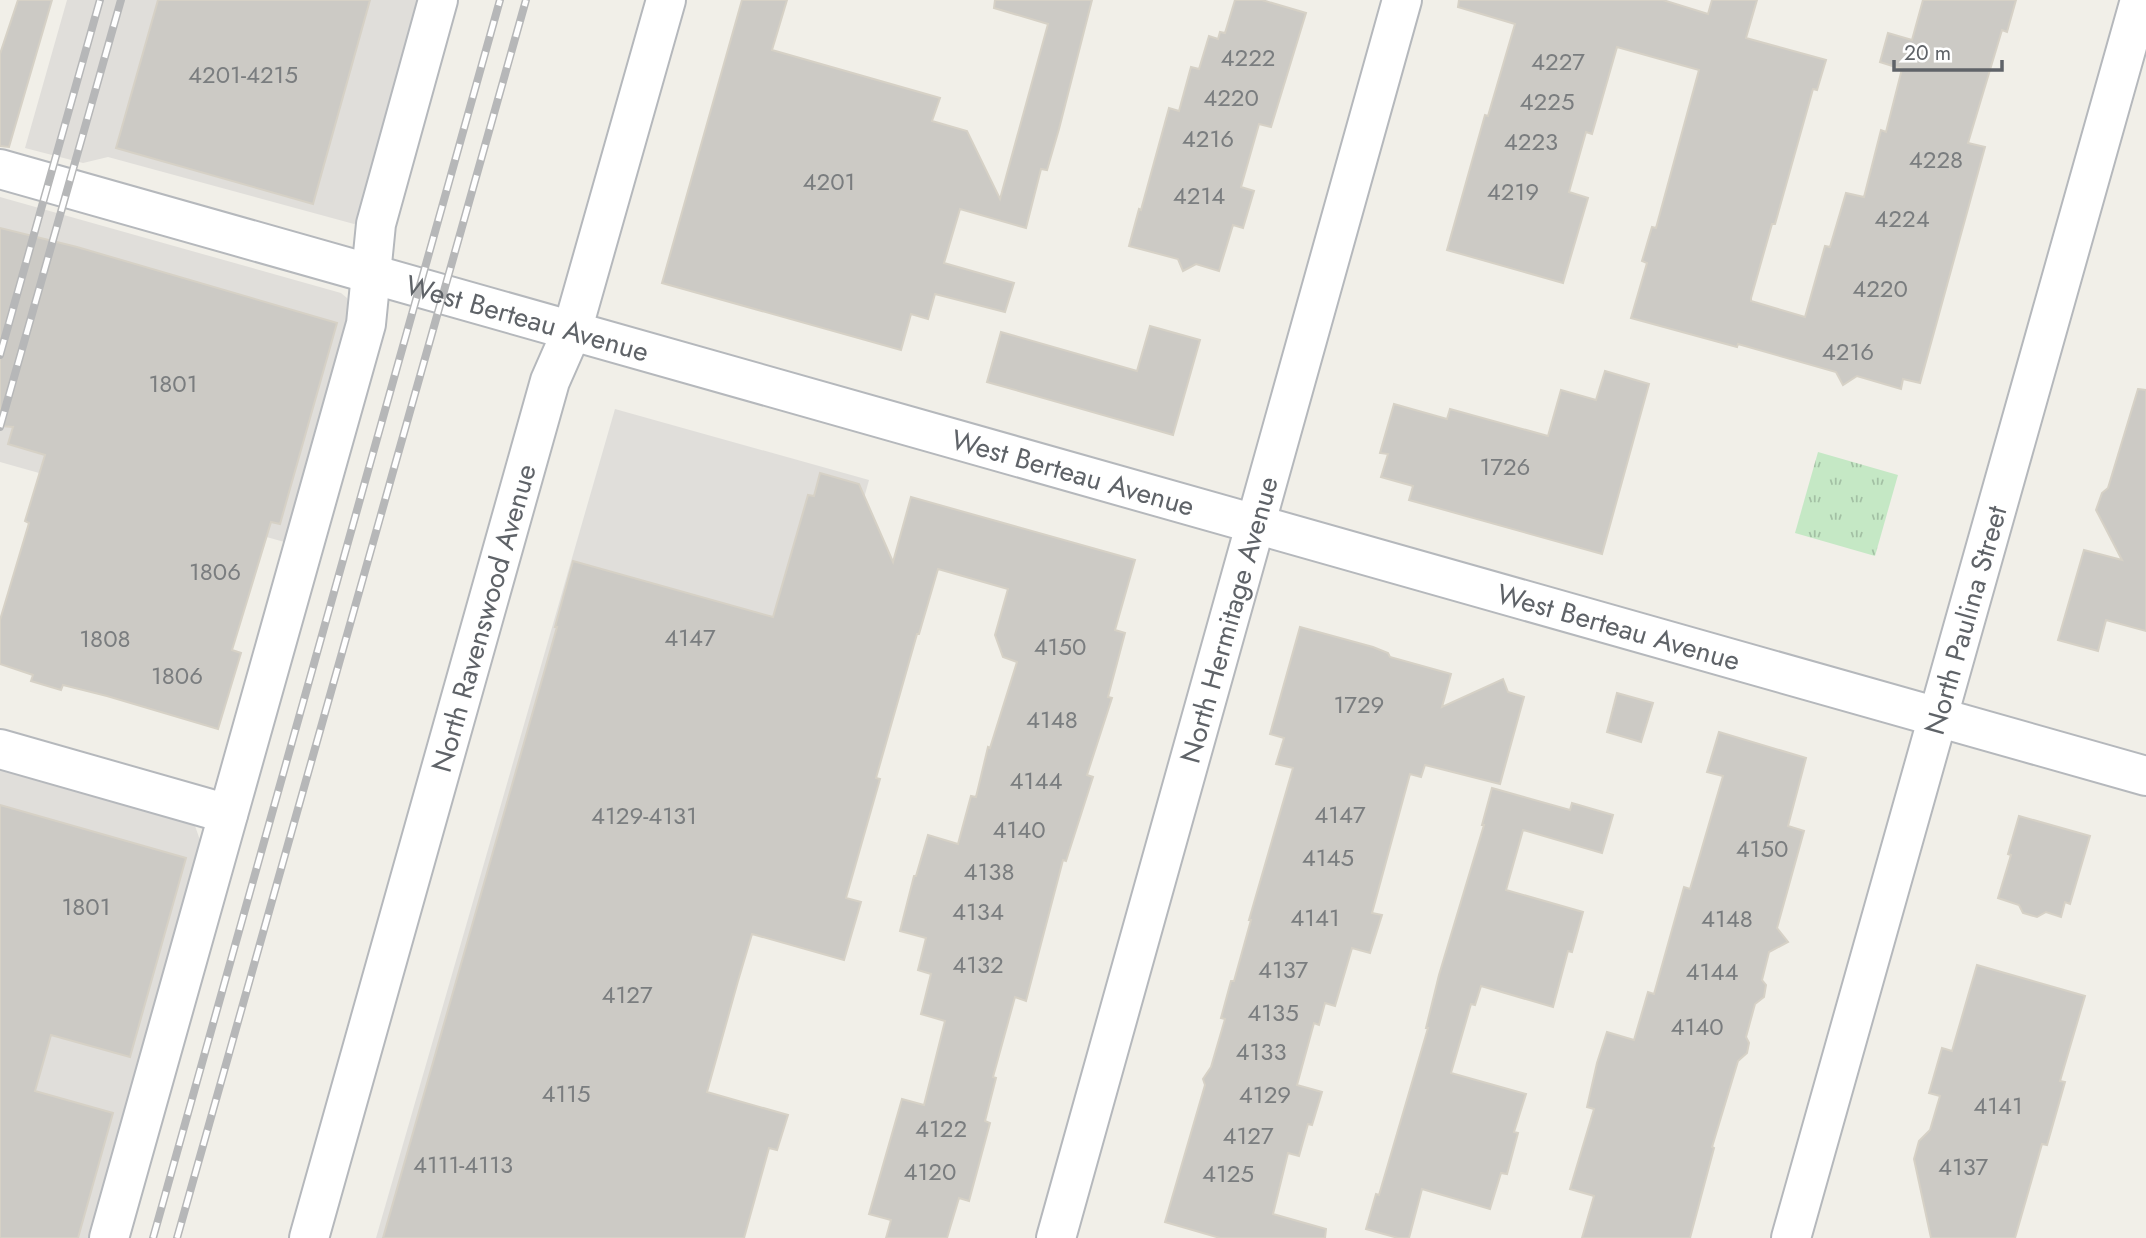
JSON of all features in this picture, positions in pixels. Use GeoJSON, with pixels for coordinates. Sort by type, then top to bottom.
{"type":"FeatureCollection","features":[{"type":"Feature","properties":{"kind":"street"},"geometry":{"type":"LineString","coordinates":[[109,1238],[366,324],[376,224],[438,0]]}},
{"type":"Feature","properties":{"kind":"street","name":"North Ravenswood Avenue"},"geometry":{"type":"LineString","coordinates":[[309,1238],[550,381],[572,331],[666,0]]}},
{"type":"Feature","properties":{"kind":"street","name":"North Hermitage Avenue"},"geometry":{"type":"LineString","coordinates":[[1056,1238],[1402,0]]}},
{"type":"Feature","properties":{"kind":"street","name":"North Paulina Street"},"geometry":{"type":"LineString","coordinates":[[1791,1238],[2140,0]]}},
{"type":"Feature","properties":{"kind":"street","name":"West Berteau Avenue"},"geometry":{"type":"LineString","coordinates":[[0,169],[2146,776]]}},
{"type":"Feature","properties":{"kind":"street"},"geometry":{"type":"LineString","coordinates":[[0,749],[228,814]]}},
{"type":"Feature","properties":{"kind":"shaded area"},"geometry":{"type":"Polygon","coordinates":[[[67,0],[426,0],[364,220],[354,224],[108,157],[83,163],[25,148],[67,0]]]}},
{"type":"Feature","properties":{"kind":"shaded area"},"geometry":{"type":"Polygon","coordinates":[[[0,197],[341,293],[347,298],[350,319],[288,543],[0,462],[0,197]]]}},
{"type":"Feature","properties":{"kind":"shaded area"},"geometry":{"type":"Polygon","coordinates":[[[615,409],[869,480],[659,1238],[376,1238],[615,409]]]}},
{"type":"Feature","properties":{"kind":"shaded area"},"geometry":{"type":"Polygon","coordinates":[[[0,766],[194,823],[201,843],[90,1238],[0,1238],[0,766]]]}},
{"type":"Feature","properties":{"kind":"green space"},"geometry":{"type":"Polygon","coordinates":[[[1818,452],[1898,475],[1875,556],[1795,533],[1818,452]]]}},
{"type":"Feature","properties":{"kind":"building"},"geometry":{"type":"Polygon","coordinates":[[[18,0],[52,0],[9,147],[0,146],[0,54],[18,0]]]}},
{"type":"Feature","properties":{"kind":"building"},"geometry":{"type":"Polygon","coordinates":[[[158,0],[370,0],[313,204],[116,148],[158,0]]]}},
{"type":"Feature","properties":{"kind":"building"},"geometry":{"type":"Polygon","coordinates":[[[742,0],[787,0],[772,50],[940,98],[932,121],[967,131],[1000,199],[1048,24],[994,8],[995,0],[1092,0],[1059,129],[1047,170],[1041,169],[1026,228],[960,209],[944,263],[1014,283],[1005,312],[935,294],[928,319],[911,314],[901,350],[662,283],[742,0]]]}},
{"type":"Feature","properties":{"kind":"building"},"geometry":{"type":"Polygon","coordinates":[[[1235,0],[1262,0],[1306,13],[1271,127],[1259,124],[1241,187],[1254,191],[1243,228],[1233,225],[1219,271],[1196,264],[1183,271],[1178,259],[1129,246],[1169,108],[1179,111],[1191,67],[1199,69],[1209,36],[1218,39],[1220,32],[1225,33],[1235,0]]]}},
{"type":"Feature","properties":{"kind":"building"},"geometry":{"type":"Polygon","coordinates":[[[1459,0],[1663,0],[1708,14],[1712,0],[1757,0],[1746,38],[1826,60],[1817,90],[1813,89],[1751,298],[1751,301],[1805,317],[1825,246],[1830,247],[1846,193],[1864,197],[1881,130],[1886,132],[1902,69],[1880,62],[1888,33],[1912,40],[1923,0],[2016,0],[2007,32],[2002,30],[1968,143],[1985,147],[1920,383],[1903,379],[1901,389],[1857,376],[1843,385],[1836,372],[1738,344],[1737,347],[1631,318],[1647,263],[1642,261],[1652,227],[1656,228],[1699,70],[1617,47],[1592,134],[1586,132],[1569,192],[1588,198],[1563,283],[1447,250],[1485,115],[1488,116],[1515,24],[1458,7],[1459,0]]]}},
{"type":"Feature","properties":{"kind":"building"},"geometry":{"type":"Polygon","coordinates":[[[0,228],[77,247],[337,323],[280,524],[271,522],[232,650],[241,653],[218,729],[63,685],[61,690],[31,681],[33,675],[0,664],[0,620],[29,523],[25,521],[45,455],[8,444],[13,427],[0,426],[0,228]]]}},
{"type":"Feature","properties":{"kind":"building"},"geometry":{"type":"Polygon","coordinates":[[[1150,326],[1200,340],[1173,435],[987,382],[1001,332],[1137,371],[1150,326]]]}},
{"type":"Feature","properties":{"kind":"building"},"geometry":{"type":"Polygon","coordinates":[[[1605,371],[1649,384],[1602,554],[1409,500],[1413,486],[1381,477],[1388,454],[1380,453],[1394,404],[1447,419],[1450,409],[1548,436],[1561,390],[1596,400],[1605,371]]]}},
{"type":"Feature","properties":{"kind":"building"},"geometry":{"type":"Polygon","coordinates":[[[2138,389],[2146,390],[2146,631],[2106,620],[2098,651],[2058,640],[2084,550],[2122,560],[2096,510],[2102,493],[2108,488],[2138,389]]]}},
{"type":"Feature","properties":{"kind":"building"},"geometry":{"type":"Polygon","coordinates":[[[820,473],[859,484],[893,562],[911,497],[1135,560],[1115,630],[1125,633],[1108,697],[1112,698],[1087,775],[1093,777],[1066,861],[1063,860],[1026,1001],[1015,997],[993,1077],[996,1078],[985,1121],[990,1123],[969,1201],[959,1198],[947,1238],[886,1238],[891,1220],[869,1214],[902,1099],[924,1105],[945,1021],[921,1014],[931,974],[918,970],[926,938],[900,931],[914,876],[928,835],[958,844],[971,796],[976,797],[988,747],[990,748],[1017,662],[1003,657],[995,635],[1008,589],[938,569],[876,778],[880,779],[846,898],[861,902],[844,960],[752,934],[738,981],[707,1092],[788,1115],[777,1150],[769,1148],[744,1238],[383,1238],[557,627],[573,561],[773,617],[808,495],[814,496],[820,473]]]}},
{"type":"Feature","properties":{"kind":"building"},"geometry":{"type":"Polygon","coordinates":[[[1300,627],[1373,647],[1388,653],[1390,657],[1451,674],[1442,707],[1503,679],[1508,692],[1524,697],[1500,784],[1425,765],[1421,777],[1410,774],[1372,913],[1382,915],[1370,953],[1352,948],[1335,1006],[1325,1003],[1319,1025],[1314,1023],[1297,1085],[1322,1092],[1312,1125],[1308,1124],[1299,1156],[1288,1153],[1273,1214],[1326,1229],[1325,1238],[1220,1238],[1165,1222],[1205,1085],[1203,1079],[1211,1067],[1225,1019],[1221,1018],[1231,981],[1234,981],[1293,768],[1276,764],[1284,738],[1270,734],[1300,627]]]}},
{"type":"Feature","properties":{"kind":"building"},"geometry":{"type":"Polygon","coordinates":[[[1617,693],[1653,703],[1641,742],[1607,732],[1617,693]]]}},
{"type":"Feature","properties":{"kind":"building"},"geometry":{"type":"Polygon","coordinates":[[[1719,732],[1806,758],[1788,826],[1804,831],[1777,928],[1788,942],[1769,952],[1762,980],[1766,985],[1764,997],[1755,1004],[1746,1037],[1749,1043],[1747,1053],[1738,1061],[1712,1147],[1714,1148],[1690,1238],[1582,1238],[1594,1196],[1570,1189],[1594,1109],[1587,1107],[1597,1063],[1607,1032],[1634,1040],[1648,992],[1654,994],[1684,887],[1690,889],[1723,776],[1707,772],[1719,732]]]}},
{"type":"Feature","properties":{"kind":"building"},"geometry":{"type":"Polygon","coordinates":[[[1492,788],[1570,810],[1572,803],[1613,815],[1602,853],[1523,830],[1506,890],[1583,912],[1572,952],[1568,951],[1553,1007],[1481,986],[1475,1005],[1471,1004],[1451,1073],[1526,1094],[1514,1132],[1518,1133],[1507,1174],[1501,1173],[1490,1209],[1422,1189],[1409,1238],[1398,1238],[1366,1229],[1376,1194],[1379,1195],[1428,1028],[1439,975],[1484,825],[1492,788]]]}},
{"type":"Feature","properties":{"kind":"building"},"geometry":{"type":"Polygon","coordinates":[[[0,805],[186,858],[130,1057],[51,1035],[35,1091],[113,1113],[78,1238],[0,1238],[0,805]]]}},
{"type":"Feature","properties":{"kind":"building"},"geometry":{"type":"Polygon","coordinates":[[[2019,816],[2090,836],[2070,904],[2065,902],[2061,917],[2046,912],[2037,917],[2023,913],[2019,905],[1998,898],[2019,816]]]}},
{"type":"Feature","properties":{"kind":"building"},"geometry":{"type":"Polygon","coordinates":[[[1977,965],[2085,996],[2060,1081],[2065,1082],[2047,1145],[2042,1144],[2015,1238],[1931,1238],[1914,1159],[1919,1141],[1930,1130],[1940,1096],[1929,1093],[1942,1048],[1952,1051],[1977,965]]]}},
{"type":"Feature","properties":{"kind":"railway"},"geometry":{"type":"LineString","coordinates":[[0,355],[100,0]]}},
{"type":"Feature","properties":{"kind":"railway"},"geometry":{"type":"LineString","coordinates":[[0,427],[121,0]]}},
{"type":"Feature","properties":{"kind":"railway"},"geometry":{"type":"LineString","coordinates":[[153,1238],[500,0]]}},
{"type":"Feature","properties":{"kind":"railway"},"geometry":{"type":"LineString","coordinates":[[177,1238],[526,0]]}}]}
